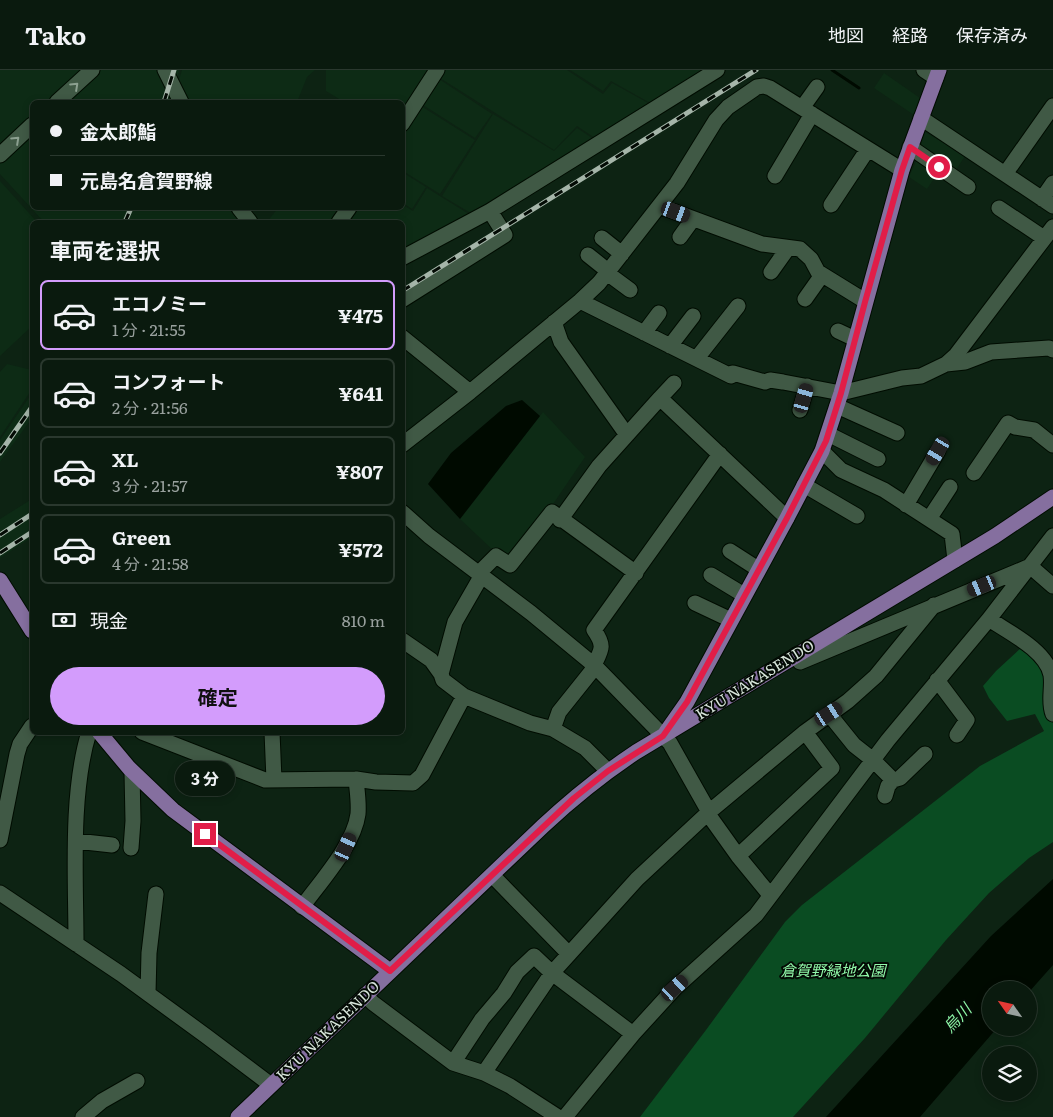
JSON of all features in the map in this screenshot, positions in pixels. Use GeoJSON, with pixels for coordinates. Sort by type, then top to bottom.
{"type":"FeatureCollection","features":[{"type":"Feature","properties":{"kind":"main road"},"geometry":{"type":"LineString","coordinates":[[663,736],[687,702],[822,451],[839,399],[902,170],[933,73]]}},
{"type":"Feature","properties":{"kind":"main road","name":"KYU NAKASENDO"},"geometry":{"type":"LineString","coordinates":[[238,1117],[574,798],[608,771],[796,655],[995,536],[1053,497]]}},
{"type":"Feature","properties":{"kind":"main road"},"geometry":{"type":"LineString","coordinates":[[0,580],[30,628]]}},
{"type":"Feature","properties":{"kind":"main road"},"geometry":{"type":"LineString","coordinates":[[687,702],[692,708],[703,713]]}},
{"type":"Feature","properties":{"kind":"main road"},"geometry":{"type":"LineString","coordinates":[[101,735],[132,772],[173,810],[390,971]]}},
{"type":"Feature","properties":{"kind":"street"},"geometry":{"type":"LineString","coordinates":[[59,100],[92,70]]}},
{"type":"Feature","properties":{"kind":"street"},"geometry":{"type":"LineString","coordinates":[[165,70],[181,100]]}},
{"type":"Feature","properties":{"kind":"street"},"geometry":{"type":"LineString","coordinates":[[405,119],[437,70]]}},
{"type":"Feature","properties":{"kind":"street"},"geometry":{"type":"LineString","coordinates":[[405,256],[490,211],[717,70]]}},
{"type":"Feature","properties":{"kind":"street"},"geometry":{"type":"LineString","coordinates":[[405,443],[470,392],[599,283],[677,183],[716,120],[728,106],[757,88],[764,86],[902,170]]}},
{"type":"Feature","properties":{"kind":"street"},"geometry":{"type":"LineString","coordinates":[[775,176],[817,87]]}},
{"type":"Feature","properties":{"kind":"street"},"geometry":{"type":"LineString","coordinates":[[1005,174],[1053,106]]}},
{"type":"Feature","properties":{"kind":"street"},"geometry":{"type":"LineString","coordinates":[[920,118],[1048,202],[1053,183]]}},
{"type":"Feature","properties":{"kind":"street"},"geometry":{"type":"LineString","coordinates":[[0,155],[30,127]]}},
{"type":"Feature","properties":{"kind":"street"},"geometry":{"type":"LineString","coordinates":[[910,147],[968,187]]}},
{"type":"Feature","properties":{"kind":"street"},"geometry":{"type":"LineString","coordinates":[[831,205],[868,149]]}},
{"type":"Feature","properties":{"kind":"street"},"geometry":{"type":"LineString","coordinates":[[659,206],[762,244],[800,249],[811,259],[818,272],[865,302]]}},
{"type":"Feature","properties":{"kind":"street"},"geometry":{"type":"LineString","coordinates":[[839,399],[902,378],[921,376],[946,364],[956,355],[1049,233],[999,208]]}},
{"type":"Feature","properties":{"kind":"street"},"geometry":{"type":"LineString","coordinates":[[241,210],[248,220]]}},
{"type":"Feature","properties":{"kind":"street"},"geometry":{"type":"LineString","coordinates":[[405,298],[505,235],[490,211]]}},
{"type":"Feature","properties":{"kind":"street"},"geometry":{"type":"LineString","coordinates":[[680,237],[693,219]]}},
{"type":"Feature","properties":{"kind":"street"},"geometry":{"type":"LineString","coordinates":[[602,238],[622,254]]}},
{"type":"Feature","properties":{"kind":"street"},"geometry":{"type":"LineString","coordinates":[[771,272],[788,248]]}},
{"type":"Feature","properties":{"kind":"street"},"geometry":{"type":"LineString","coordinates":[[588,255],[630,290]]}},
{"type":"Feature","properties":{"kind":"street"},"geometry":{"type":"LineString","coordinates":[[805,299],[822,275]]}},
{"type":"Feature","properties":{"kind":"street"},"geometry":{"type":"LineString","coordinates":[[580,300],[731,376],[733,373],[765,382],[770,380],[807,386],[839,399],[897,433]]}},
{"type":"Feature","properties":{"kind":"street"},"geometry":{"type":"LineString","coordinates":[[697,358],[738,306]]}},
{"type":"Feature","properties":{"kind":"street"},"geometry":{"type":"LineString","coordinates":[[644,333],[659,313]]}},
{"type":"Feature","properties":{"kind":"street"},"geometry":{"type":"LineString","coordinates":[[670,346],[694,316]]}},
{"type":"Feature","properties":{"kind":"street"},"geometry":{"type":"LineString","coordinates":[[554,322],[560,342],[627,435]]}},
{"type":"Feature","properties":{"kind":"street"},"geometry":{"type":"LineString","coordinates":[[838,331],[855,339]]}},
{"type":"Feature","properties":{"kind":"street"},"geometry":{"type":"LineString","coordinates":[[946,364],[965,362],[991,352],[1048,350],[1053,335]]}},
{"type":"Feature","properties":{"kind":"street"},"geometry":{"type":"LineString","coordinates":[[405,339],[470,392]]}},
{"type":"Feature","properties":{"kind":"street"},"geometry":{"type":"LineString","coordinates":[[560,520],[599,466],[674,383]]}},
{"type":"Feature","properties":{"kind":"street"},"geometry":{"type":"LineString","coordinates":[[800,410],[807,386]]}},
{"type":"Feature","properties":{"kind":"street"},"geometry":{"type":"LineString","coordinates":[[660,398],[787,518]]}},
{"type":"Feature","properties":{"kind":"street"},"geometry":{"type":"LineString","coordinates":[[974,473],[1008,423],[1016,427],[1034,430],[1053,445]]}},
{"type":"Feature","properties":{"kind":"street"},"geometry":{"type":"LineString","coordinates":[[828,434],[878,459]]}},
{"type":"Feature","properties":{"kind":"street"},"geometry":{"type":"LineString","coordinates":[[822,451],[841,470],[884,490],[952,534],[955,560]]}},
{"type":"Feature","properties":{"kind":"street"},"geometry":{"type":"LineString","coordinates":[[906,504],[938,451]]}},
{"type":"Feature","properties":{"kind":"street"},"geometry":{"type":"LineString","coordinates":[[553,729],[559,712],[594,666],[602,651],[602,644],[594,630],[720,454]]}},
{"type":"Feature","properties":{"kind":"street"},"geometry":{"type":"LineString","coordinates":[[804,485],[856,516]]}},
{"type":"Feature","properties":{"kind":"street"},"geometry":{"type":"LineString","coordinates":[[929,519],[950,487]]}},
{"type":"Feature","properties":{"kind":"street"},"geometry":{"type":"LineString","coordinates":[[441,674],[455,622],[481,574],[496,556],[510,565],[552,512],[560,520],[636,573]]}},
{"type":"Feature","properties":{"kind":"street"},"geometry":{"type":"LineString","coordinates":[[405,515],[429,536],[481,574],[594,666],[670,743],[708,813],[738,856],[770,895]]}},
{"type":"Feature","properties":{"kind":"street"},"geometry":{"type":"LineString","coordinates":[[565,1117],[633,1034],[675,988],[756,915],[873,760],[989,619],[1053,536]]}},
{"type":"Feature","properties":{"kind":"street"},"geometry":{"type":"LineString","coordinates":[[730,551],[758,569]]}},
{"type":"Feature","properties":{"kind":"street"},"geometry":{"type":"LineString","coordinates":[[1030,566],[1053,586]]}},
{"type":"Feature","properties":{"kind":"street"},"geometry":{"type":"LineString","coordinates":[[796,655],[800,662],[1030,566]]}},
{"type":"Feature","properties":{"kind":"street"},"geometry":{"type":"LineString","coordinates":[[712,576],[744,595]]}},
{"type":"Feature","properties":{"kind":"street"},"geometry":{"type":"LineString","coordinates":[[695,603],[730,620]]}},
{"type":"Feature","properties":{"kind":"street"},"geometry":{"type":"LineString","coordinates":[[484,1073],[552,973],[568,953],[637,879],[708,813],[805,732],[848,701],[876,676],[934,605]]}},
{"type":"Feature","properties":{"kind":"street"},"geometry":{"type":"LineString","coordinates":[[989,619],[1032,648],[1047,663],[1051,675],[1050,703],[1053,714]]}},
{"type":"Feature","properties":{"kind":"street"},"geometry":{"type":"LineString","coordinates":[[405,642],[431,660],[444,680],[464,696],[530,723],[553,729],[585,748],[608,771]]}},
{"type":"Feature","properties":{"kind":"street"},"geometry":{"type":"LineString","coordinates":[[937,680],[967,720],[957,735]]}},
{"type":"Feature","properties":{"kind":"street"},"geometry":{"type":"LineString","coordinates":[[150,735],[265,780],[356,778],[376,782],[413,783],[422,775],[464,696]]}},
{"type":"Feature","properties":{"kind":"street"},"geometry":{"type":"LineString","coordinates":[[829,714],[854,744],[893,780]]}},
{"type":"Feature","properties":{"kind":"street"},"geometry":{"type":"LineString","coordinates":[[0,840],[17,754],[20,744],[30,729]]}},
{"type":"Feature","properties":{"kind":"street"},"geometry":{"type":"LineString","coordinates":[[738,856],[832,768],[805,732]]}},
{"type":"Feature","properties":{"kind":"street"},"geometry":{"type":"LineString","coordinates":[[76,944],[76,819],[82,759],[89,735]]}},
{"type":"Feature","properties":{"kind":"street"},"geometry":{"type":"LineString","coordinates":[[272,735],[274,780]]}},
{"type":"Feature","properties":{"kind":"street"},"geometry":{"type":"LineString","coordinates":[[885,796],[888,786],[893,780],[900,778],[925,754]]}},
{"type":"Feature","properties":{"kind":"street"},"geometry":{"type":"LineString","coordinates":[[131,848],[133,821],[132,772]]}},
{"type":"Feature","properties":{"kind":"street"},"geometry":{"type":"LineString","coordinates":[[302,907],[346,847],[354,829],[358,813],[356,778]]}},
{"type":"Feature","properties":{"kind":"street"},"geometry":{"type":"LineString","coordinates":[[76,840],[112,845]]}},
{"type":"Feature","properties":{"kind":"street"},"geometry":{"type":"LineString","coordinates":[[492,875],[568,953]]}},
{"type":"Feature","properties":{"kind":"street"},"geometry":{"type":"LineString","coordinates":[[0,893],[148,993],[271,1086]]}},
{"type":"Feature","properties":{"kind":"street"},"geometry":{"type":"LineString","coordinates":[[148,993],[149,953],[156,894]]}},
{"type":"Feature","properties":{"kind":"street"},"geometry":{"type":"LineString","coordinates":[[453,1063],[482,1019],[504,993],[517,972],[534,956],[552,973],[633,1034]]}},
{"type":"Feature","properties":{"kind":"street"},"geometry":{"type":"LineString","coordinates":[[366,995],[373,1003],[453,1063],[484,1073],[510,1086],[558,1117]]}},
{"type":"Feature","properties":{"kind":"street"},"geometry":{"type":"LineString","coordinates":[[83,1117],[102,1101],[137,1081]]}},
{"type":"Feature","properties":{"kind":"shaded area"},"geometry":{"type":"Polygon","coordinates":[[[0,70],[87,70],[54,100],[30,100],[30,123],[0,150],[0,70]]]}},
{"type":"Feature","properties":{"kind":"shaded area"},"geometry":{"type":"Polygon","coordinates":[[[100,70],[179,70],[175,89],[177,100],[67,100],[100,70]]]}},
{"type":"Feature","properties":{"kind":"shaded area"},"geometry":{"type":"Polygon","coordinates":[[[182,70],[315,70],[307,77],[298,100],[189,100],[179,80],[182,70]]]}},
{"type":"Feature","properties":{"kind":"shaded area"},"geometry":{"type":"Polygon","coordinates":[[[326,70],[430,70],[405,110],[405,100],[341,100],[326,91],[326,70]]]}},
{"type":"Feature","properties":{"kind":"shaded area"},"geometry":{"type":"Polygon","coordinates":[[[445,70],[567,70],[603,94],[612,83],[650,104],[595,138],[577,126],[554,150],[440,78],[445,70]]]}},
{"type":"Feature","properties":{"kind":"shaded area"},"geometry":{"type":"Polygon","coordinates":[[[570,70],[706,70],[652,104],[611,81],[603,91],[570,70]]]}},
{"type":"Feature","properties":{"kind":"shaded area"},"geometry":{"type":"Polygon","coordinates":[[[884,73],[920,98],[914,115],[874,88],[884,73]]]}},
{"type":"Feature","properties":{"kind":"shaded area"},"geometry":{"type":"Polygon","coordinates":[[[439,79],[492,114],[475,138],[423,105],[439,79]]]}},
{"type":"Feature","properties":{"kind":"shaded area"},"geometry":{"type":"Polygon","coordinates":[[[421,106],[475,140],[440,194],[405,172],[405,131],[421,106]]]}},
{"type":"Feature","properties":{"kind":"shaded area"},"geometry":{"type":"Polygon","coordinates":[[[493,114],[554,151],[577,128],[595,140],[474,215],[442,196],[493,114]]]}},
{"type":"Feature","properties":{"kind":"shaded area"},"geometry":{"type":"Polygon","coordinates":[[[925,132],[965,156],[954,173],[923,151],[921,145],[925,132]]]}},
{"type":"Feature","properties":{"kind":"shaded area"},"geometry":{"type":"Polygon","coordinates":[[[30,134],[30,207],[0,174],[0,161],[30,134]]]}},
{"type":"Feature","properties":{"kind":"shaded area"},"geometry":{"type":"Polygon","coordinates":[[[918,157],[939,171],[927,189],[909,177],[918,157]]]}},
{"type":"Feature","properties":{"kind":"shaded area"},"geometry":{"type":"Polygon","coordinates":[[[405,174],[426,187],[412,209],[405,204],[405,174]]]}},
{"type":"Feature","properties":{"kind":"shaded area"},"geometry":{"type":"Polygon","coordinates":[[[0,181],[35,220],[30,220],[30,328],[0,356],[0,181]]]}},
{"type":"Feature","properties":{"kind":"shaded area"},"geometry":{"type":"Polygon","coordinates":[[[427,188],[472,216],[405,252],[405,220],[349,220],[357,210],[405,210],[405,206],[413,211],[427,188]]]}},
{"type":"Feature","properties":{"kind":"shaded area"},"geometry":{"type":"Polygon","coordinates":[[[33,210],[234,210],[241,220],[42,220],[33,210]]]}},
{"type":"Feature","properties":{"kind":"shaded area"},"geometry":{"type":"Polygon","coordinates":[[[276,210],[341,210],[334,220],[269,220],[276,210]]]}},
{"type":"Feature","properties":{"kind":"shaded area"},"geometry":{"type":"Polygon","coordinates":[[[7,364],[30,370],[30,392],[0,437],[0,372],[7,364]]]}},
{"type":"Feature","properties":{"kind":"shaded area"},"geometry":{"type":"Polygon","coordinates":[[[30,396],[30,421],[0,462],[0,440],[30,396]]]}},
{"type":"Feature","properties":{"kind":"shaded area"},"geometry":{"type":"Polygon","coordinates":[[[543,412],[585,457],[551,507],[509,558],[495,552],[460,519],[543,412]]]}},
{"type":"Feature","properties":{"kind":"shaded area"},"geometry":{"type":"Polygon","coordinates":[[[30,500],[30,538],[0,558],[0,519],[30,500]]]}},
{"type":"Feature","properties":{"kind":"green space","name":"倉賀野緑地公園"},"geometry":{"type":"Polygon","coordinates":[[[1022,647],[1053,659],[1053,842],[1029,858],[989,893],[946,940],[865,1038],[793,1117],[640,1117],[785,922],[802,905],[980,766],[1044,731],[1035,714],[1007,721],[989,698],[983,686],[1022,647]]]}},
{"type":"Feature","properties":{"kind":"water"},"geometry":{"type":"Polygon","coordinates":[[[522,400],[540,416],[460,519],[428,484],[451,453],[506,406],[522,400]]]}},
{"type":"Feature","properties":{"kind":"water","name":"烏川"},"geometry":{"type":"Polygon","coordinates":[[[1053,879],[1053,965],[1038,982],[982,981],[982,1036],[990,1036],[920,1117],[826,1117],[991,936],[1053,879]]]}},
{"type":"Feature","properties":{"kind":"waterway"},"geometry":{"type":"LineString","coordinates":[[832,70],[859,88]]}},
{"type":"Feature","properties":{"kind":"railway"},"geometry":{"type":"LineString","coordinates":[[165,100],[174,70]]}},
{"type":"Feature","properties":{"kind":"railway"},"geometry":{"type":"LineString","coordinates":[[405,289],[756,70]]}},
{"type":"Feature","properties":{"kind":"railway"},"geometry":{"type":"LineString","coordinates":[[126,220],[130,210]]}},
{"type":"Feature","properties":{"kind":"railway"},"geometry":{"type":"LineString","coordinates":[[0,453],[30,410]]}},
{"type":"Feature","properties":{"kind":"railway"},"geometry":{"type":"LineString","coordinates":[[0,535],[30,515]]}},
{"type":"Feature","properties":{"kind":"railway"},"geometry":{"type":"LineString","coordinates":[[0,553],[30,533]]}},
{"type":"Feature","properties":{"kind":"route"},"geometry":{"type":"LineString","coordinates":[[205,834],[390,971],[574,798],[608,771],[663,736],[687,702],[822,451],[841,393],[910,147],[939,167]]}}]}
